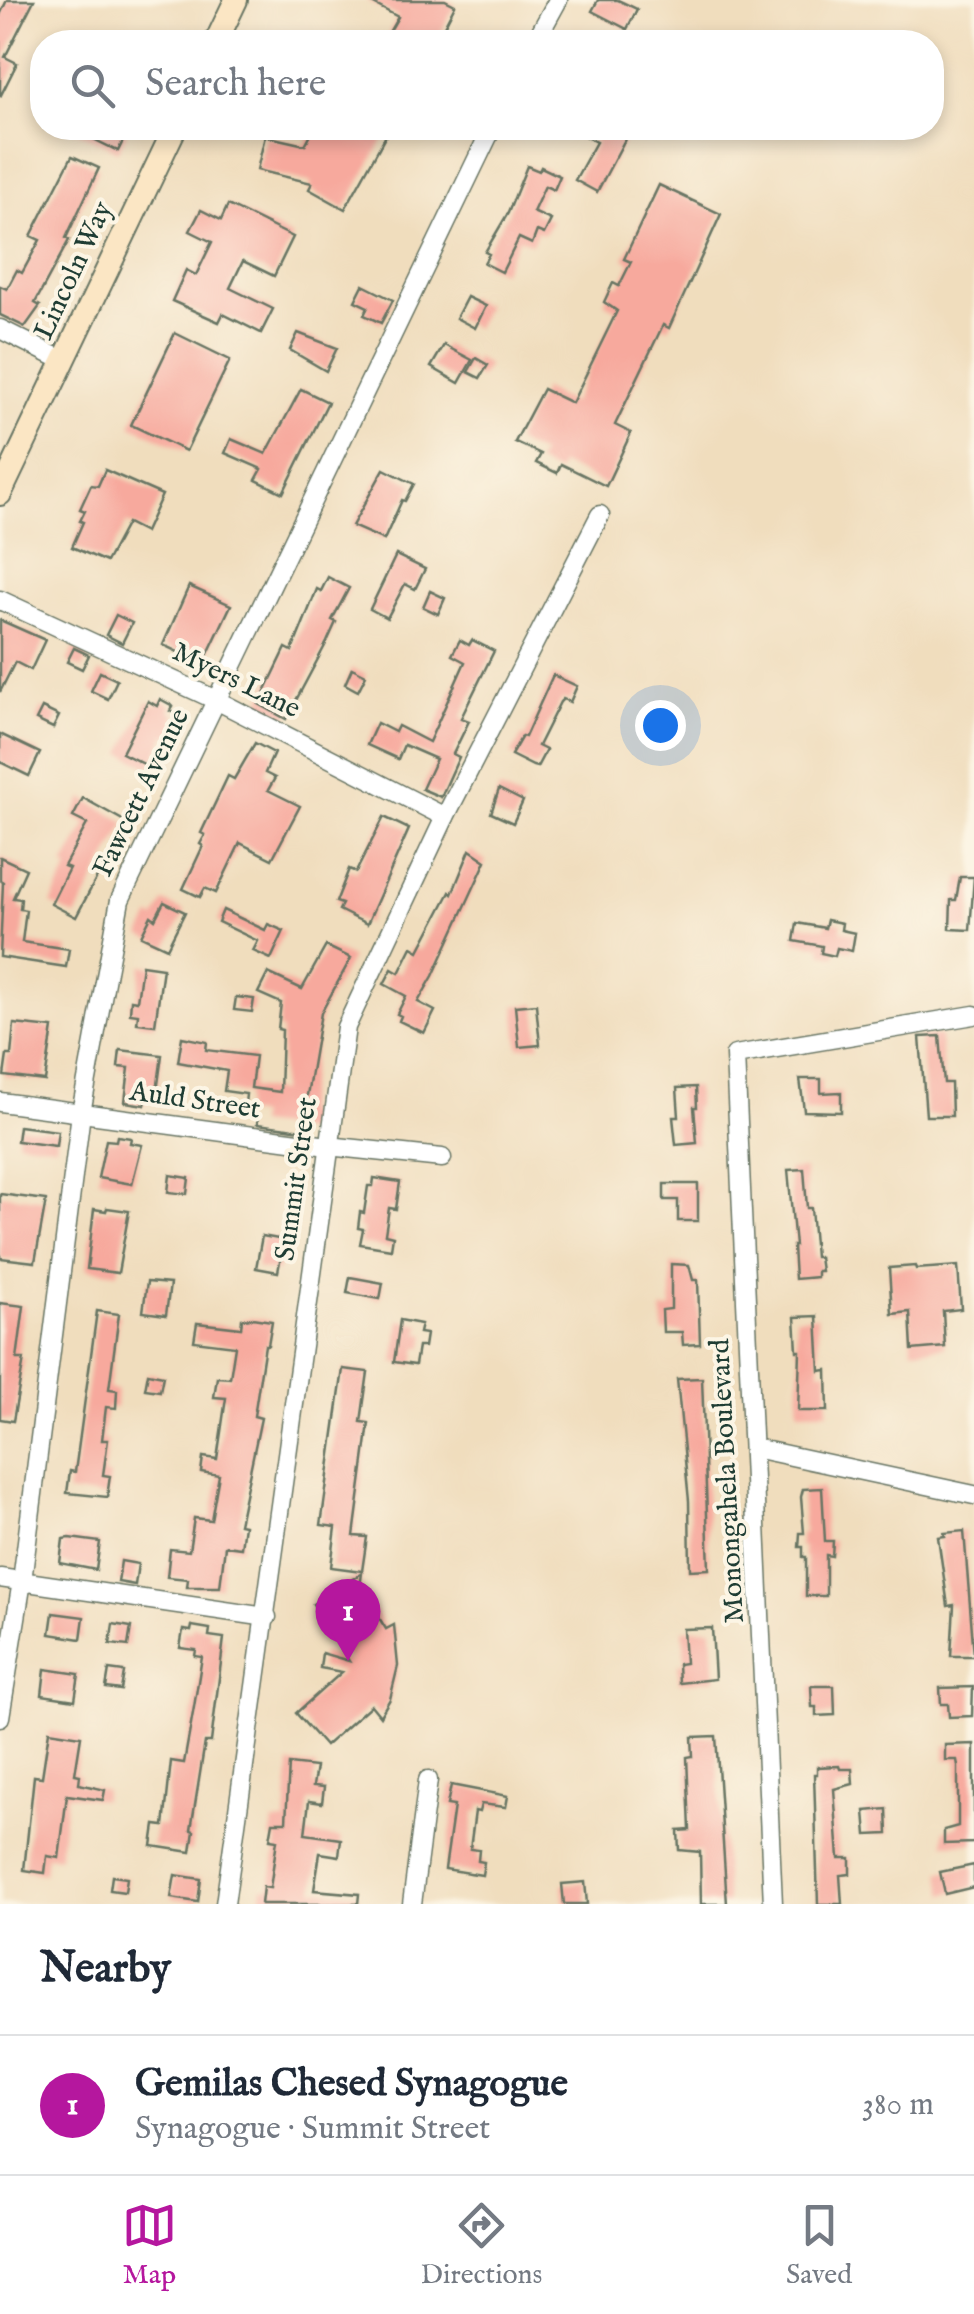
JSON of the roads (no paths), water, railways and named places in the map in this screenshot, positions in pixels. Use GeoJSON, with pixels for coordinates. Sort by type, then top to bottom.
{"type":"FeatureCollection","features":[{"type":"Feature","properties":{"kind":"main road"},"geometry":{"type":"LineString","coordinates":[[222,30],[236,0]]}},
{"type":"Feature","properties":{"kind":"main road","name":"Lincoln Way"},"geometry":{"type":"LineString","coordinates":[[0,494],[169,140]]}},
{"type":"Feature","properties":{"kind":"street"},"geometry":{"type":"LineString","coordinates":[[542,30],[558,0]]}},
{"type":"Feature","properties":{"kind":"street","name":"Fawcett Avenue"},"geometry":{"type":"LineString","coordinates":[[0,1717],[22,1580],[81,1113],[120,900],[486,140]]}},
{"type":"Feature","properties":{"kind":"street"},"geometry":{"type":"LineString","coordinates":[[0,329],[64,361]]}},
{"type":"Feature","properties":{"kind":"street","name":"Summit Street"},"geometry":{"type":"LineString","coordinates":[[226,1904],[346,1027],[446,817],[600,515]]}},
{"type":"Feature","properties":{"kind":"street","name":"Myers Lane"},"geometry":{"type":"LineString","coordinates":[[0,600],[218,701],[446,817]]}},
{"type":"Feature","properties":{"kind":"street","name":"Monongahela Boulevard"},"geometry":{"type":"LineString","coordinates":[[774,1904],[735,1055],[974,1016]]}},
{"type":"Feature","properties":{"kind":"street","name":"Auld Street"},"geometry":{"type":"LineString","coordinates":[[0,1102],[442,1158]]}},
{"type":"Feature","properties":{"kind":"street"},"geometry":{"type":"LineString","coordinates":[[754,1448],[974,1495]]}},
{"type":"Feature","properties":{"kind":"street"},"geometry":{"type":"LineString","coordinates":[[0,1578],[267,1617]]}},
{"type":"Feature","properties":{"kind":"street"},"geometry":{"type":"LineString","coordinates":[[412,1904],[428,1780]]}},
{"type":"Feature","properties":{"kind":"place","name":"Gemilas Chesed Synagogue"},"geometry":{"type":"Point","coordinates":[348,1661]}}]}
